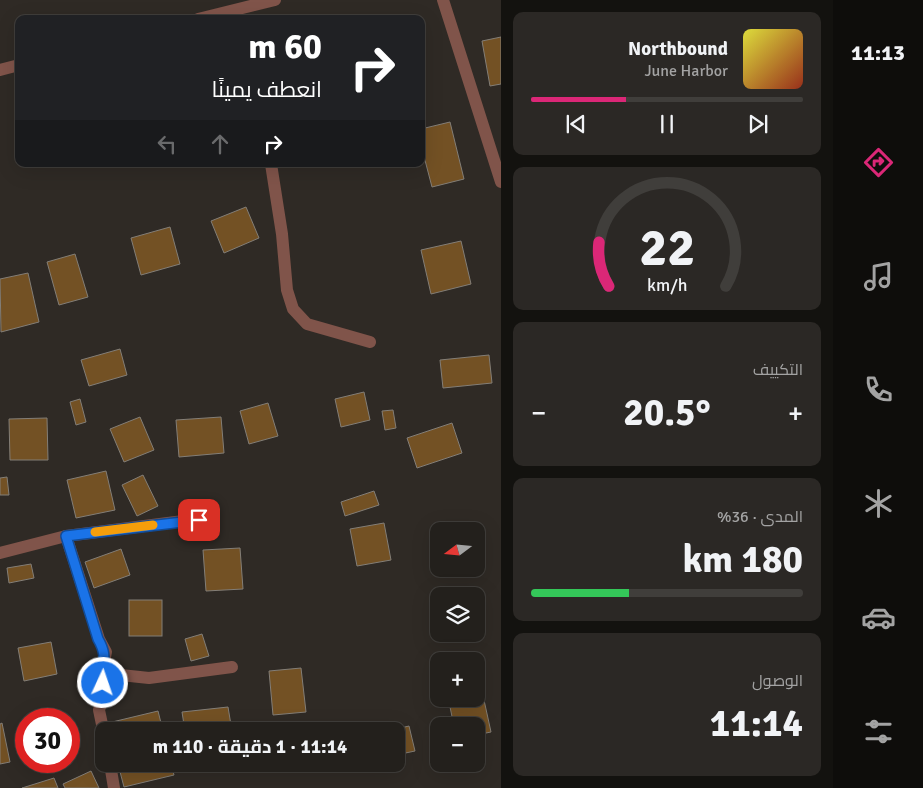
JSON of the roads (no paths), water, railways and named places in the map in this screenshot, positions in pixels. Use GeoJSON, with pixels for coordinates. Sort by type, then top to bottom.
{"type":"FeatureCollection","features":[{"type":"Feature","properties":{"kind":"street"},"geometry":{"type":"LineString","coordinates":[[229,15],[244,13],[275,0]]}},
{"type":"Feature","properties":{"kind":"street"},"geometry":{"type":"LineString","coordinates":[[443,0],[500,182]]}},
{"type":"Feature","properties":{"kind":"street"},"geometry":{"type":"LineString","coordinates":[[0,70],[15,66]]}},
{"type":"Feature","properties":{"kind":"street"},"geometry":{"type":"LineString","coordinates":[[271,167],[282,234],[287,290],[293,309],[307,324],[370,342]]}},
{"type":"Feature","properties":{"kind":"street"},"geometry":{"type":"LineString","coordinates":[[0,553],[66,536],[199,520]]}},
{"type":"Feature","properties":{"kind":"street"},"geometry":{"type":"LineString","coordinates":[[66,536],[98,639],[106,652],[102,673],[104,693],[99,710],[102,722]]}},
{"type":"Feature","properties":{"kind":"street"},"geometry":{"type":"LineString","coordinates":[[102,673],[149,678],[232,667]]}},
{"type":"Feature","properties":{"kind":"street"},"geometry":{"type":"LineString","coordinates":[[111,772],[114,788]]}}]}
